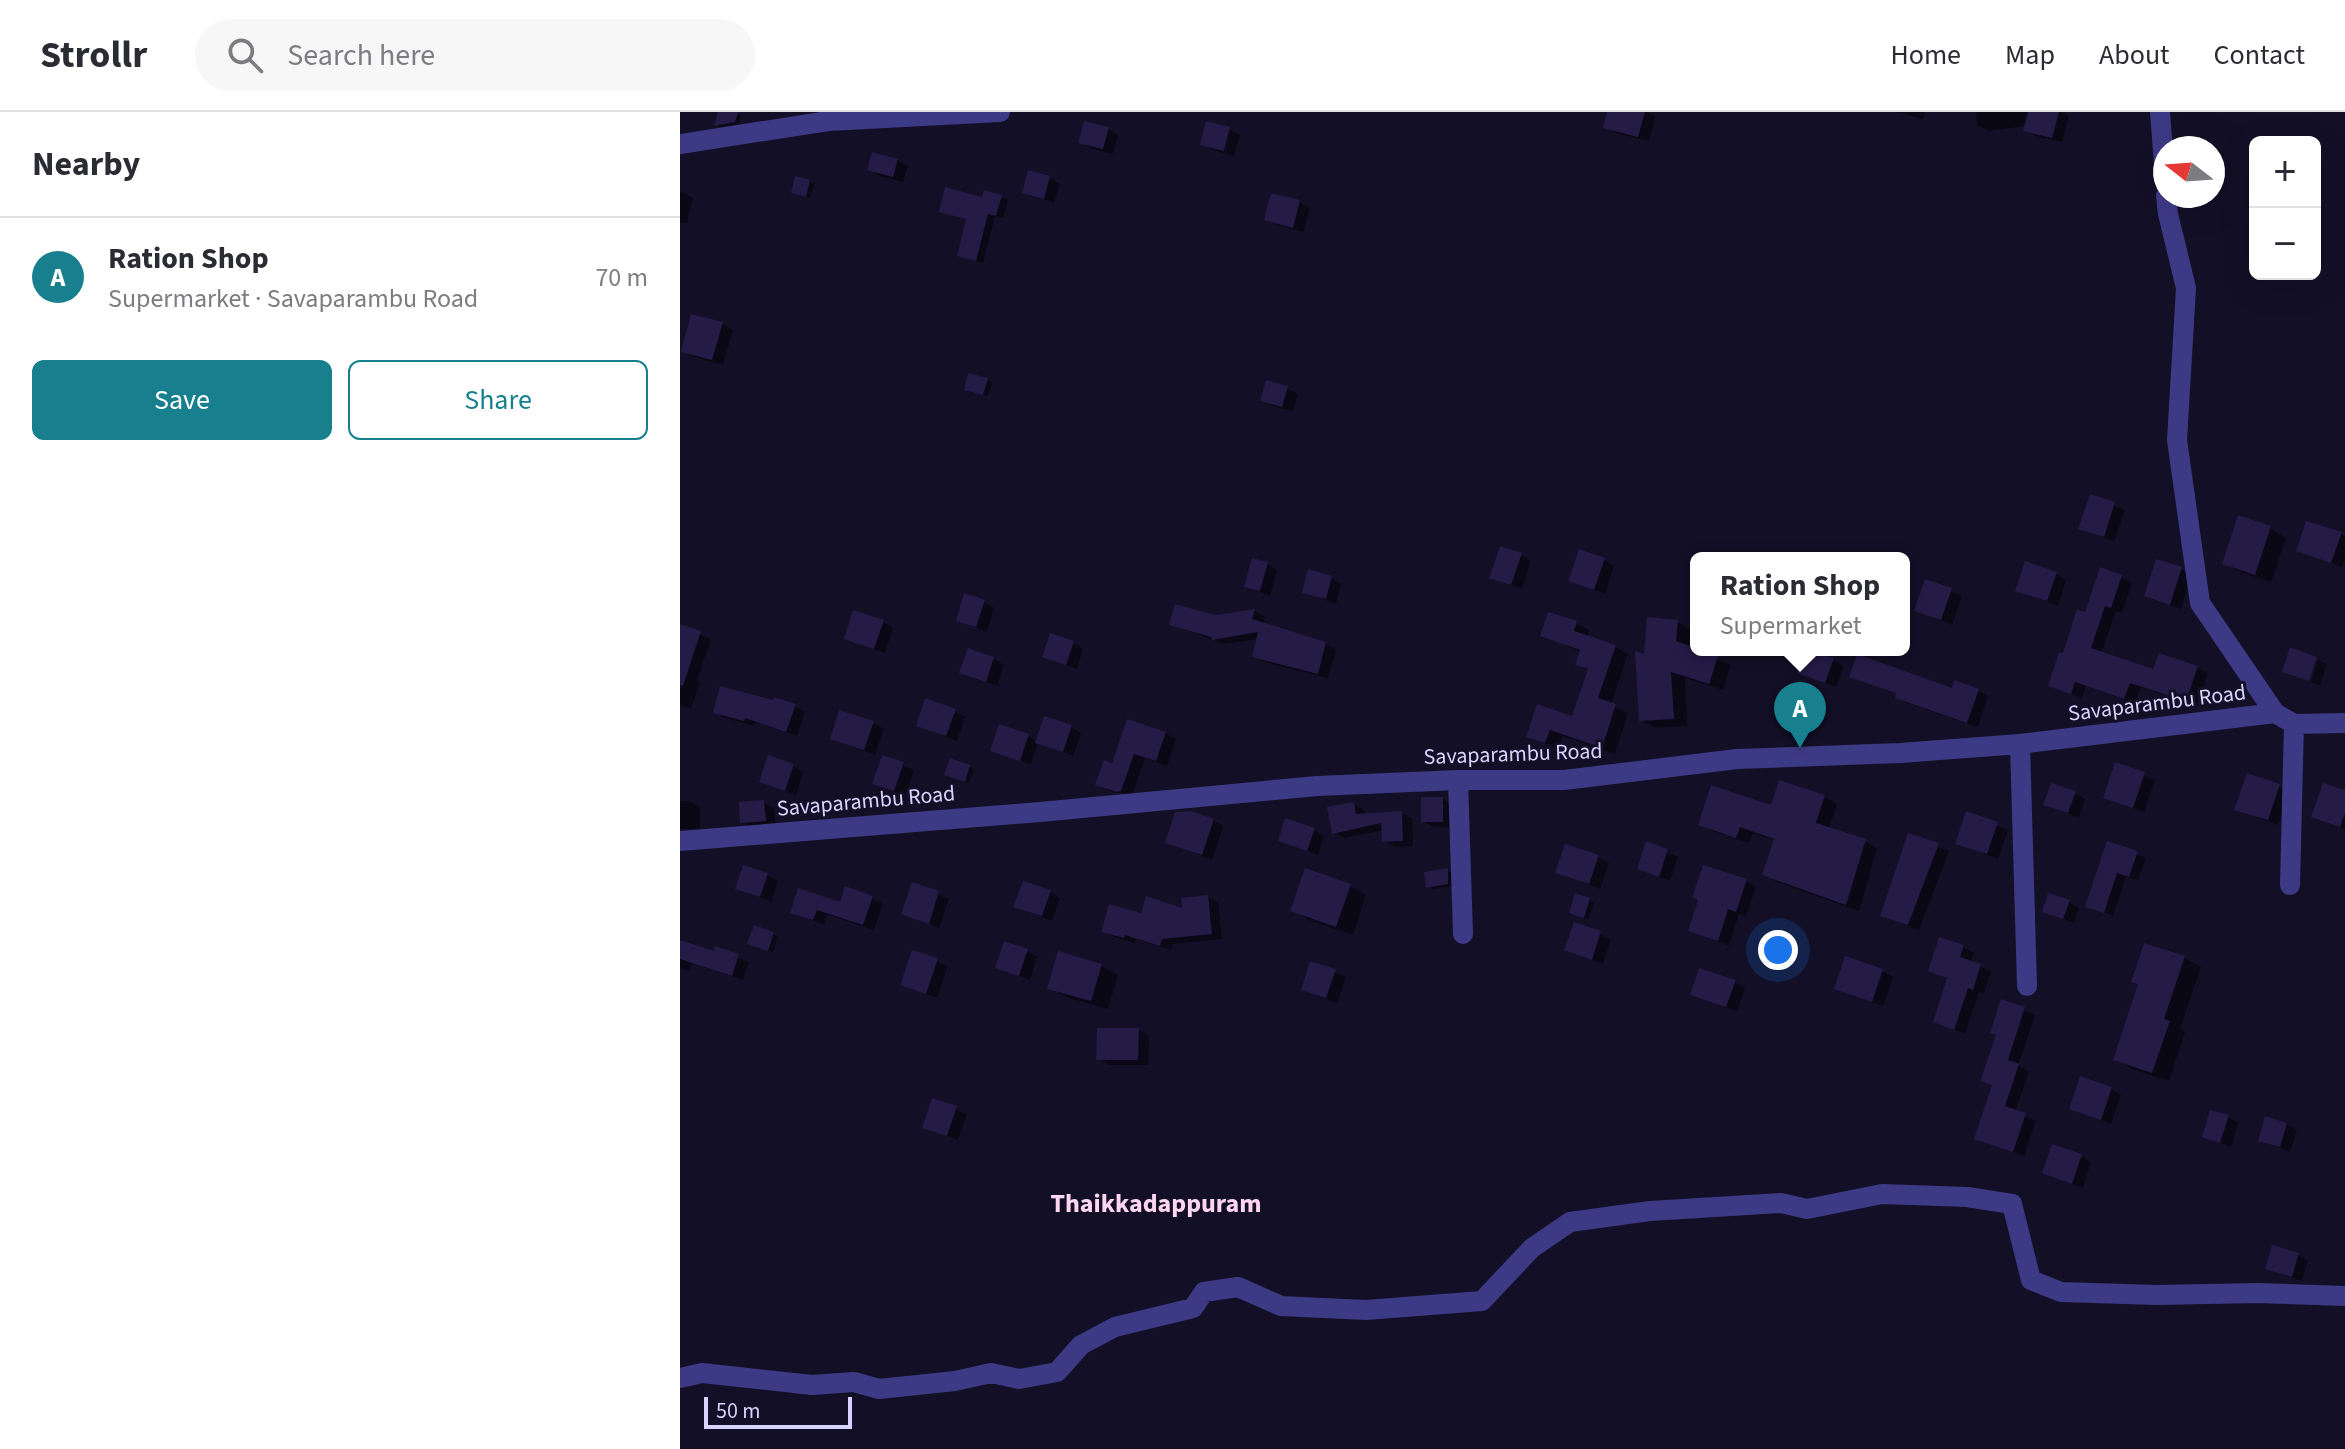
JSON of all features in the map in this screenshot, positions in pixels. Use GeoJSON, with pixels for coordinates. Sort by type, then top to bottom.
{"type":"FeatureCollection","features":[{"type":"Feature","properties":{"kind":"street"},"geometry":{"type":"LineString","coordinates":[[680,144],[828,121],[1000,112]]}},
{"type":"Feature","properties":{"kind":"street"},"geometry":{"type":"LineString","coordinates":[[2160,112],[2162,136]]}},
{"type":"Feature","properties":{"kind":"street"},"geometry":{"type":"LineString","coordinates":[[2167,208],[2186,288],[2177,440],[2200,603],[2275,713]]}},
{"type":"Feature","properties":{"kind":"street","name":"Savaparambu Road"},"geometry":{"type":"LineString","coordinates":[[680,841],[1317,786],[1458,780],[1564,780],[1737,759],[1900,753],[2020,744],[2275,713],[2294,724]]}},
{"type":"Feature","properties":{"kind":"street"},"geometry":{"type":"LineString","coordinates":[[2290,885],[2294,724],[2345,723]]}},
{"type":"Feature","properties":{"kind":"street"},"geometry":{"type":"LineString","coordinates":[[2020,744],[2027,986]]}},
{"type":"Feature","properties":{"kind":"street"},"geometry":{"type":"LineString","coordinates":[[1458,780],[1463,934]]}},
{"type":"Feature","properties":{"kind":"street"},"geometry":{"type":"LineString","coordinates":[[680,1378],[702,1373],[812,1385],[854,1382],[879,1389],[955,1381],[991,1373],[1019,1379],[1057,1372],[1081,1345],[1115,1327],[1193,1308],[1204,1292],[1238,1287],[1281,1306],[1366,1310],[1482,1301],[1532,1248],[1570,1222],[1650,1211],[1781,1203],[1807,1209],[1882,1194],[1967,1197],[2012,1204],[2031,1280],[2061,1292],[2345,1296]]}},
{"type":"Feature","properties":{"kind":"building"},"geometry":{"type":"Polygon","coordinates":[[[718,112],[738,112],[735,122],[714,126],[718,112]]]}},
{"type":"Feature","properties":{"kind":"building"},"geometry":{"type":"Polygon","coordinates":[[[1607,112],[1645,112],[1638,137],[1603,128],[1607,112]]]}},
{"type":"Feature","properties":{"kind":"building"},"geometry":{"type":"Polygon","coordinates":[[[2028,112],[2059,112],[2052,138],[2023,131],[2028,112]]]}},
{"type":"Feature","properties":{"kind":"building"},"geometry":{"type":"Polygon","coordinates":[[[1084,121],[1109,127],[1103,149],[1078,143],[1084,121]]]}},
{"type":"Feature","properties":{"kind":"building"},"geometry":{"type":"Polygon","coordinates":[[[1206,121],[1230,127],[1224,151],[1200,145],[1206,121]]]}},
{"type":"Feature","properties":{"kind":"building"},"geometry":{"type":"Polygon","coordinates":[[[872,152],[898,159],[893,177],[867,170],[872,152]]]}},
{"type":"Feature","properties":{"kind":"building"},"geometry":{"type":"Polygon","coordinates":[[[1028,170],[1050,176],[1044,199],[1022,193],[1028,170]]]}},
{"type":"Feature","properties":{"kind":"building"},"geometry":{"type":"Polygon","coordinates":[[[795,176],[810,180],[806,197],[791,193],[795,176]]]}},
{"type":"Feature","properties":{"kind":"building"},"geometry":{"type":"Polygon","coordinates":[[[945,187],[982,197],[984,190],[1002,195],[996,216],[988,214],[976,261],[957,256],[966,219],[939,212],[945,187]]]}},
{"type":"Feature","properties":{"kind":"building"},"geometry":{"type":"Polygon","coordinates":[[[1271,193],[1300,200],[1293,228],[1264,220],[1271,193]]]}},
{"type":"Feature","properties":{"kind":"building"},"geometry":{"type":"Polygon","coordinates":[[[691,314],[723,322],[712,360],[681,352],[691,314]]]}},
{"type":"Feature","properties":{"kind":"building"},"geometry":{"type":"Polygon","coordinates":[[[968,373],[988,378],[983,395],[964,390],[968,373]]]}},
{"type":"Feature","properties":{"kind":"building"},"geometry":{"type":"Polygon","coordinates":[[[1266,380],[1288,386],[1282,407],[1260,401],[1266,380]]]}},
{"type":"Feature","properties":{"kind":"building"},"geometry":{"type":"Polygon","coordinates":[[[2090,494],[2115,502],[2104,537],[2078,529],[2090,494]]]}},
{"type":"Feature","properties":{"kind":"building"},"geometry":{"type":"Polygon","coordinates":[[[2238,515],[2271,526],[2255,575],[2222,564],[2238,515]]]}},
{"type":"Feature","properties":{"kind":"building"},"geometry":{"type":"Polygon","coordinates":[[[2306,521],[2342,532],[2331,563],[2296,551],[2306,521]]]}},
{"type":"Feature","properties":{"kind":"building"},"geometry":{"type":"Polygon","coordinates":[[[1500,546],[1522,553],[1511,585],[1489,578],[1500,546]]]}},
{"type":"Feature","properties":{"kind":"building"},"geometry":{"type":"Polygon","coordinates":[[[1579,549],[1605,558],[1594,590],[1568,581],[1579,549]]]}},
{"type":"Feature","properties":{"kind":"building"},"geometry":{"type":"Polygon","coordinates":[[[1252,558],[1268,562],[1260,591],[1244,587],[1252,558]]]}},
{"type":"Feature","properties":{"kind":"building"},"geometry":{"type":"Polygon","coordinates":[[[2156,559],[2182,567],[2170,605],[2144,596],[2156,559]]]}},
{"type":"Feature","properties":{"kind":"building"},"geometry":{"type":"Polygon","coordinates":[[[2025,561],[2057,572],[2047,601],[2015,591],[2025,561]]]}},
{"type":"Feature","properties":{"kind":"building"},"geometry":{"type":"Polygon","coordinates":[[[2100,567],[2122,575],[2111,608],[2105,606],[2091,648],[2153,669],[2159,653],[2198,666],[2186,701],[2130,683],[2124,699],[2075,682],[2071,694],[2048,686],[2059,652],[2063,653],[2077,609],[2085,612],[2100,567]]]}},
{"type":"Feature","properties":{"kind":"building"},"geometry":{"type":"Polygon","coordinates":[[[1308,569],[1332,576],[1326,599],[1302,593],[1308,569]]]}},
{"type":"Feature","properties":{"kind":"building"},"geometry":{"type":"Polygon","coordinates":[[[1925,579],[1952,588],[1941,620],[1914,611],[1925,579]]]}},
{"type":"Feature","properties":{"kind":"building"},"geometry":{"type":"Polygon","coordinates":[[[964,593],[985,600],[976,627],[956,621],[964,593]]]}},
{"type":"Feature","properties":{"kind":"building"},"geometry":{"type":"Polygon","coordinates":[[[1175,604],[1216,615],[1255,609],[1252,619],[1326,642],[1318,674],[1252,657],[1258,632],[1212,640],[1211,637],[1169,625],[1175,604]]]}},
{"type":"Feature","properties":{"kind":"building"},"geometry":{"type":"Polygon","coordinates":[[[853,610],[884,620],[874,649],[844,639],[853,610]]]}},
{"type":"Feature","properties":{"kind":"building"},"geometry":{"type":"Polygon","coordinates":[[[1548,612],[1577,621],[1574,631],[1616,645],[1598,698],[1616,704],[1602,748],[1550,730],[1545,743],[1526,737],[1537,704],[1572,716],[1588,669],[1575,665],[1580,650],[1540,636],[1548,612]]]}},
{"type":"Feature","properties":{"kind":"building"},"geometry":{"type":"Polygon","coordinates":[[[1647,617],[1678,620],[1676,641],[1690,646],[1690,656],[1718,656],[1709,684],[1671,672],[1674,719],[1639,721],[1635,651],[1644,654],[1647,617]]]}},
{"type":"Feature","properties":{"kind":"building"},"geometry":{"type":"Polygon","coordinates":[[[680,624],[701,631],[683,686],[680,685],[680,624]]]}},
{"type":"Feature","properties":{"kind":"building"},"geometry":{"type":"Polygon","coordinates":[[[1050,633],[1074,641],[1066,665],[1042,657],[1050,633]]]}},
{"type":"Feature","properties":{"kind":"building"},"geometry":{"type":"Polygon","coordinates":[[[2290,647],[2317,657],[2309,681],[2282,672],[2290,647]]]}},
{"type":"Feature","properties":{"kind":"building"},"geometry":{"type":"Polygon","coordinates":[[[968,648],[994,657],[986,682],[959,673],[968,648]]]}},
{"type":"Feature","properties":{"kind":"building"},"geometry":{"type":"Polygon","coordinates":[[[1802,656],[1834,658],[1825,683],[1797,673],[1802,656]]]}},
{"type":"Feature","properties":{"kind":"building"},"geometry":{"type":"Polygon","coordinates":[[[1856,656],[1863,656],[1952,688],[1954,680],[1979,689],[1967,723],[1895,698],[1896,693],[1849,677],[1856,656]]]}},
{"type":"Feature","properties":{"kind":"building"},"geometry":{"type":"Polygon","coordinates":[[[720,686],[796,704],[786,732],[745,718],[744,721],[713,713],[720,686]]]}},
{"type":"Feature","properties":{"kind":"building"},"geometry":{"type":"Polygon","coordinates":[[[925,698],[956,709],[946,736],[916,726],[925,698]]]}},
{"type":"Feature","properties":{"kind":"building"},"geometry":{"type":"Polygon","coordinates":[[[839,710],[874,721],[864,750],[830,739],[839,710]]]}},
{"type":"Feature","properties":{"kind":"building"},"geometry":{"type":"Polygon","coordinates":[[[1044,716],[1072,725],[1063,752],[1035,743],[1044,716]]]}},
{"type":"Feature","properties":{"kind":"building"},"geometry":{"type":"Polygon","coordinates":[[[1127,719],[1166,732],[1156,761],[1134,754],[1121,791],[1117,792],[1095,785],[1104,760],[1112,763],[1127,719]]]}},
{"type":"Feature","properties":{"kind":"building"},"geometry":{"type":"Polygon","coordinates":[[[999,724],[1029,734],[1020,761],[990,751],[999,724]]]}},
{"type":"Feature","properties":{"kind":"building"},"geometry":{"type":"Polygon","coordinates":[[[768,755],[794,764],[785,791],[759,782],[768,755]]]}},
{"type":"Feature","properties":{"kind":"building"},"geometry":{"type":"Polygon","coordinates":[[[882,755],[904,762],[894,791],[872,784],[882,755]]]}},
{"type":"Feature","properties":{"kind":"building"},"geometry":{"type":"Polygon","coordinates":[[[950,758],[970,765],[965,782],[944,775],[950,758]]]}},
{"type":"Feature","properties":{"kind":"building"},"geometry":{"type":"Polygon","coordinates":[[[2115,762],[2145,772],[2133,808],[2103,798],[2115,762]]]}},
{"type":"Feature","properties":{"kind":"building"},"geometry":{"type":"Polygon","coordinates":[[[2247,773],[2280,784],[2268,820],[2234,810],[2247,773]]]}},
{"type":"Feature","properties":{"kind":"building"},"geometry":{"type":"Polygon","coordinates":[[[1779,780],[1825,795],[1816,823],[1866,839],[1846,905],[1762,875],[1774,839],[1740,827],[1736,838],[1698,825],[1711,785],[1771,805],[1779,780]]]}},
{"type":"Feature","properties":{"kind":"building"},"geometry":{"type":"Polygon","coordinates":[[[2051,783],[2076,791],[2068,813],[2043,805],[2051,783]]]}},
{"type":"Feature","properties":{"kind":"building"},"geometry":{"type":"Polygon","coordinates":[[[2323,783],[2345,790],[2345,813],[2340,827],[2311,817],[2323,783]]]}},
{"type":"Feature","properties":{"kind":"building"},"geometry":{"type":"Polygon","coordinates":[[[1421,797],[1443,797],[1443,822],[1421,822],[1421,797]]]}},
{"type":"Feature","properties":{"kind":"building"},"geometry":{"type":"Polygon","coordinates":[[[764,800],[766,821],[740,823],[739,802],[764,800]]]}},
{"type":"Feature","properties":{"kind":"building"},"geometry":{"type":"Polygon","coordinates":[[[1354,802],[1356,814],[1402,811],[1403,841],[1382,842],[1381,823],[1332,834],[1327,807],[1354,802]]]}},
{"type":"Feature","properties":{"kind":"building"},"geometry":{"type":"Polygon","coordinates":[[[1191,811],[1214,819],[1202,855],[1165,843],[1175,812],[1191,811]]]}},
{"type":"Feature","properties":{"kind":"building"},"geometry":{"type":"Polygon","coordinates":[[[1966,811],[1998,822],[1987,854],[1955,844],[1966,811]]]}},
{"type":"Feature","properties":{"kind":"building"},"geometry":{"type":"Polygon","coordinates":[[[1285,818],[1315,828],[1307,851],[1278,841],[1285,818]]]}},
{"type":"Feature","properties":{"kind":"building"},"geometry":{"type":"Polygon","coordinates":[[[1908,833],[1939,843],[1908,925],[1880,916],[1908,833]]]}},
{"type":"Feature","properties":{"kind":"building"},"geometry":{"type":"Polygon","coordinates":[[[1646,841],[1668,849],[1659,877],[1637,869],[1646,841]]]}},
{"type":"Feature","properties":{"kind":"building"},"geometry":{"type":"Polygon","coordinates":[[[2107,841],[2138,851],[2129,877],[2117,873],[2104,913],[2085,907],[2107,841]]]}},
{"type":"Feature","properties":{"kind":"building"},"geometry":{"type":"Polygon","coordinates":[[[1565,844],[1599,855],[1589,884],[1555,873],[1565,844]]]}},
{"type":"Feature","properties":{"kind":"building"},"geometry":{"type":"Polygon","coordinates":[[[743,865],[768,873],[760,897],[735,889],[743,865]]]}},
{"type":"Feature","properties":{"kind":"building"},"geometry":{"type":"Polygon","coordinates":[[[1703,865],[1747,879],[1736,912],[1728,909],[1718,941],[1688,931],[1698,900],[1692,897],[1703,865]]]}},
{"type":"Feature","properties":{"kind":"building"},"geometry":{"type":"Polygon","coordinates":[[[1305,868],[1351,884],[1336,927],[1290,911],[1305,868]]]}},
{"type":"Feature","properties":{"kind":"building"},"geometry":{"type":"Polygon","coordinates":[[[1448,868],[1448,884],[1426,888],[1424,872],[1448,868]]]}},
{"type":"Feature","properties":{"kind":"building"},"geometry":{"type":"Polygon","coordinates":[[[1023,881],[1051,890],[1042,916],[1013,907],[1023,881]]]}},
{"type":"Feature","properties":{"kind":"building"},"geometry":{"type":"Polygon","coordinates":[[[912,882],[939,891],[929,924],[901,914],[912,882]]]}},
{"type":"Feature","properties":{"kind":"building"},"geometry":{"type":"Polygon","coordinates":[[[845,886],[873,896],[863,925],[817,910],[813,920],[790,913],[798,888],[840,902],[845,886]]]}},
{"type":"Feature","properties":{"kind":"building"},"geometry":{"type":"Polygon","coordinates":[[[1575,893],[1590,898],[1584,918],[1569,913],[1575,893]]]}},
{"type":"Feature","properties":{"kind":"building"},"geometry":{"type":"Polygon","coordinates":[[[2048,893],[2070,900],[2063,919],[2042,912],[2048,893]]]}},
{"type":"Feature","properties":{"kind":"building"},"geometry":{"type":"Polygon","coordinates":[[[1208,895],[1212,934],[1162,939],[1160,946],[1125,935],[1124,938],[1101,932],[1109,904],[1141,913],[1146,896],[1182,908],[1181,898],[1208,895]]]}},
{"type":"Feature","properties":{"kind":"building"},"geometry":{"type":"Polygon","coordinates":[[[1574,922],[1601,931],[1592,960],[1564,950],[1574,922]]]}},
{"type":"Feature","properties":{"kind":"building"},"geometry":{"type":"Polygon","coordinates":[[[754,925],[774,932],[768,951],[747,944],[754,925]]]}},
{"type":"Feature","properties":{"kind":"building"},"geometry":{"type":"Polygon","coordinates":[[[1939,937],[1964,945],[1960,957],[1981,964],[1973,990],[1968,988],[1954,1030],[1933,1022],[1947,978],[1928,971],[1939,937]]]}},
{"type":"Feature","properties":{"kind":"building"},"geometry":{"type":"Polygon","coordinates":[[[680,940],[714,951],[715,946],[739,954],[732,976],[680,959],[680,940]]]}},
{"type":"Feature","properties":{"kind":"building"},"geometry":{"type":"Polygon","coordinates":[[[1004,941],[1028,949],[1019,976],[995,968],[1004,941]]]}},
{"type":"Feature","properties":{"kind":"building"},"geometry":{"type":"Polygon","coordinates":[[[2144,943],[2185,956],[2164,1019],[2170,1021],[2152,1073],[2113,1060],[2138,984],[2131,982],[2144,943]]]}},
{"type":"Feature","properties":{"kind":"building"},"geometry":{"type":"Polygon","coordinates":[[[912,950],[938,958],[926,994],[900,985],[912,950]]]}},
{"type":"Feature","properties":{"kind":"building"},"geometry":{"type":"Polygon","coordinates":[[[1058,951],[1102,964],[1091,1001],[1047,989],[1058,951]]]}},
{"type":"Feature","properties":{"kind":"building"},"geometry":{"type":"Polygon","coordinates":[[[1845,956],[1883,969],[1872,1002],[1834,989],[1845,956]]]}},
{"type":"Feature","properties":{"kind":"building"},"geometry":{"type":"Polygon","coordinates":[[[1310,961],[1336,969],[1326,998],[1301,990],[1310,961]]]}},
{"type":"Feature","properties":{"kind":"building"},"geometry":{"type":"Polygon","coordinates":[[[1699,968],[1736,980],[1726,1007],[1690,995],[1699,968]]]}},
{"type":"Feature","properties":{"kind":"building"},"geometry":{"type":"Polygon","coordinates":[[[2001,999],[2025,1007],[2008,1060],[2019,1064],[2005,1106],[2026,1113],[2013,1152],[1974,1139],[1992,1085],[1980,1081],[1996,1035],[1990,1033],[2001,999]]]}},
{"type":"Feature","properties":{"kind":"building"},"geometry":{"type":"Polygon","coordinates":[[[1097,1028],[1139,1028],[1138,1060],[1096,1060],[1097,1028]]]}},
{"type":"Feature","properties":{"kind":"building"},"geometry":{"type":"Polygon","coordinates":[[[2080,1076],[2112,1087],[2101,1120],[2069,1109],[2080,1076]]]}},
{"type":"Feature","properties":{"kind":"building"},"geometry":{"type":"Polygon","coordinates":[[[932,1098],[957,1106],[947,1136],[922,1128],[932,1098]]]}},
{"type":"Feature","properties":{"kind":"building"},"geometry":{"type":"Polygon","coordinates":[[[2210,1110],[2229,1115],[2220,1143],[2202,1137],[2210,1110]]]}},
{"type":"Feature","properties":{"kind":"building"},"geometry":{"type":"Polygon","coordinates":[[[2265,1116],[2287,1123],[2280,1147],[2258,1141],[2265,1116]]]}},
{"type":"Feature","properties":{"kind":"building"},"geometry":{"type":"Polygon","coordinates":[[[2052,1144],[2082,1154],[2072,1184],[2042,1173],[2052,1144]]]}},
{"type":"Feature","properties":{"kind":"building"},"geometry":{"type":"Polygon","coordinates":[[[2272,1245],[2299,1253],[2292,1277],[2265,1269],[2272,1245]]]}},
{"type":"Feature","properties":{"kind":"place","name":"Ration Shop"},"geometry":{"type":"Point","coordinates":[1800,748]}},
{"type":"Feature","properties":{"kind":"district","name":"Thaikkadappuram"},"geometry":{"type":"Point","coordinates":[1156,1203]}}]}
